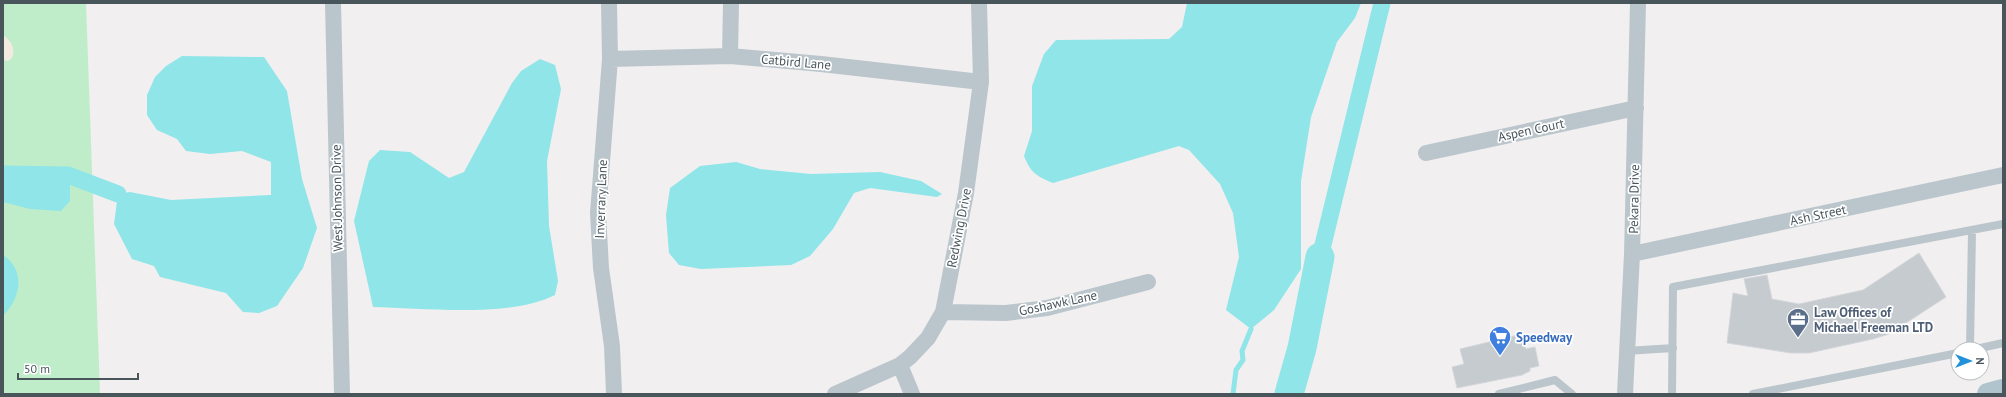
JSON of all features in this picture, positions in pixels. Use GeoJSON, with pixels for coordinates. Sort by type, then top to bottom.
{"type":"FeatureCollection","features":[{"type":"Feature","properties":{"kind":"main road"},"geometry":{"type":"LineString","coordinates":[[1988,394],[2003,390]]}},
{"type":"Feature","properties":{"kind":"street","name":"West Johnson Drive"},"geometry":{"type":"LineString","coordinates":[[333,3],[342,394]]}},
{"type":"Feature","properties":{"kind":"street","name":"Inverrary Lane"},"geometry":{"type":"LineString","coordinates":[[609,3],[610,59],[598,213],[601,268],[612,346],[614,394]]}},
{"type":"Feature","properties":{"kind":"street"},"geometry":{"type":"LineString","coordinates":[[730,56],[731,3]]}},
{"type":"Feature","properties":{"kind":"street","name":"Redwing Drive"},"geometry":{"type":"LineString","coordinates":[[834,394],[900,365],[919,349],[928,338],[943,312],[966,193],[981,82],[979,3]]}},
{"type":"Feature","properties":{"kind":"street","name":"Pekara Drive"},"geometry":{"type":"LineString","coordinates":[[1625,394],[1632,254],[1638,3]]}},
{"type":"Feature","properties":{"kind":"street","name":"Catbird Lane"},"geometry":{"type":"LineString","coordinates":[[610,59],[730,56],[829,64],[981,82]]}},
{"type":"Feature","properties":{"kind":"street","name":"Aspen Court"},"geometry":{"type":"LineString","coordinates":[[1426,153],[1636,108]]}},
{"type":"Feature","properties":{"kind":"street","name":"Ash Street"},"geometry":{"type":"LineString","coordinates":[[1632,254],[2003,175]]}},
{"type":"Feature","properties":{"kind":"street","name":"Goshawk Lane"},"geometry":{"type":"LineString","coordinates":[[943,312],[1006,313],[1047,308],[1148,282]]}},
{"type":"Feature","properties":{"kind":"street"},"geometry":{"type":"LineString","coordinates":[[900,365],[912,394]]}},
{"type":"Feature","properties":{"kind":"lane"},"geometry":{"type":"LineString","coordinates":[[1672,394],[1673,287],[2003,224]]}},
{"type":"Feature","properties":{"kind":"lane"},"geometry":{"type":"LineString","coordinates":[[1970,341],[1972,231]]}},
{"type":"Feature","properties":{"kind":"lane"},"geometry":{"type":"LineString","coordinates":[[1990,346],[2003,344]]}},
{"type":"Feature","properties":{"kind":"lane"},"geometry":{"type":"LineString","coordinates":[[1626,351],[1673,348]]}},
{"type":"Feature","properties":{"kind":"lane"},"geometry":{"type":"LineString","coordinates":[[1753,394],[1950,355]]}},
{"type":"Feature","properties":{"kind":"lane"},"geometry":{"type":"LineString","coordinates":[[1499,394],[1529,385],[1555,380],[1572,394]]}},
{"type":"Feature","properties":{"kind":"green space"},"geometry":{"type":"Polygon","coordinates":[[[3,3],[86,3],[100,394],[3,394],[3,3]]]}},
{"type":"Feature","properties":{"kind":"sand"},"geometry":{"type":"Polygon","coordinates":[[[3,35],[10,42],[13,48],[12,58],[8,61],[3,60],[3,35]]]}},
{"type":"Feature","properties":{"kind":"water"},"geometry":{"type":"Polygon","coordinates":[[[1187,3],[1361,3],[1355,18],[1337,42],[1311,117],[1301,181],[1301,269],[1274,310],[1251,329],[1226,310],[1239,257],[1233,213],[1220,184],[1189,150],[1179,146],[1053,183],[1035,173],[1029,166],[1024,156],[1032,131],[1032,86],[1044,54],[1056,40],[1169,39],[1182,27],[1187,3]]]}},
{"type":"Feature","properties":{"kind":"water"},"geometry":{"type":"Polygon","coordinates":[[[182,56],[264,57],[287,91],[302,179],[317,228],[303,268],[277,306],[259,313],[243,312],[226,293],[160,277],[154,266],[132,259],[114,224],[118,194],[130,192],[171,200],[271,195],[271,162],[242,151],[210,154],[186,151],[177,139],[157,130],[147,115],[147,95],[155,77],[166,66],[182,56]]]}},
{"type":"Feature","properties":{"kind":"water"},"geometry":{"type":"Polygon","coordinates":[[[540,59],[555,65],[561,89],[547,161],[549,226],[558,281],[555,295],[536,302],[515,307],[491,309],[441,310],[373,307],[354,221],[369,161],[380,150],[410,152],[449,178],[464,172],[512,83],[521,71],[540,59]]]}},
{"type":"Feature","properties":{"kind":"water"},"geometry":{"type":"Polygon","coordinates":[[[736,162],[760,169],[811,174],[880,172],[921,181],[942,194],[937,197],[870,188],[854,193],[833,229],[810,256],[791,265],[701,269],[679,265],[669,253],[666,215],[670,188],[700,166],[736,162]]]}},
{"type":"Feature","properties":{"kind":"water"},"geometry":{"type":"Polygon","coordinates":[[[3,168],[17,170],[70,184],[70,201],[61,211],[30,209],[3,202],[3,168]]]}},
{"type":"Feature","properties":{"kind":"water"},"geometry":{"type":"Polygon","coordinates":[[[3,255],[15,268],[18,276],[18,284],[14,301],[3,316],[3,255]]]}},
{"type":"Feature","properties":{"kind":"building"},"geometry":{"type":"Polygon","coordinates":[[[1919,253],[1946,297],[1889,334],[1809,353],[1791,353],[1727,343],[1733,293],[1748,296],[1744,279],[1767,275],[1772,299],[1799,304],[1863,290],[1919,253]]]}},
{"type":"Feature","properties":{"kind":"building","name":"Speedway"},"geometry":{"type":"Polygon","coordinates":[[[1522,334],[1526,349],[1535,347],[1539,366],[1530,368],[1530,371],[1522,375],[1457,388],[1452,367],[1464,364],[1460,349],[1522,334]]]}},
{"type":"Feature","properties":{"kind":"waterway"},"geometry":{"type":"LineString","coordinates":[[1320,257],[1382,3]]}},
{"type":"Feature","properties":{"kind":"waterway"},"geometry":{"type":"LineString","coordinates":[[3,174],[68,175],[118,194]]}},
{"type":"Feature","properties":{"kind":"waterway"},"geometry":{"type":"LineString","coordinates":[[1289,394],[1302,348],[1320,257]]}},
{"type":"Feature","properties":{"kind":"waterway"},"geometry":{"type":"LineString","coordinates":[[1233,394],[1236,370],[1243,360],[1242,351],[1251,329]]}},
{"type":"Feature","properties":{"kind":"place","name":"Law Offices of Michael Freeman LTD"},"geometry":{"type":"Point","coordinates":[1798,338]}},
{"type":"Feature","properties":{"kind":"place","name":"Speedway"},"geometry":{"type":"Point","coordinates":[1500,356]}}]}
